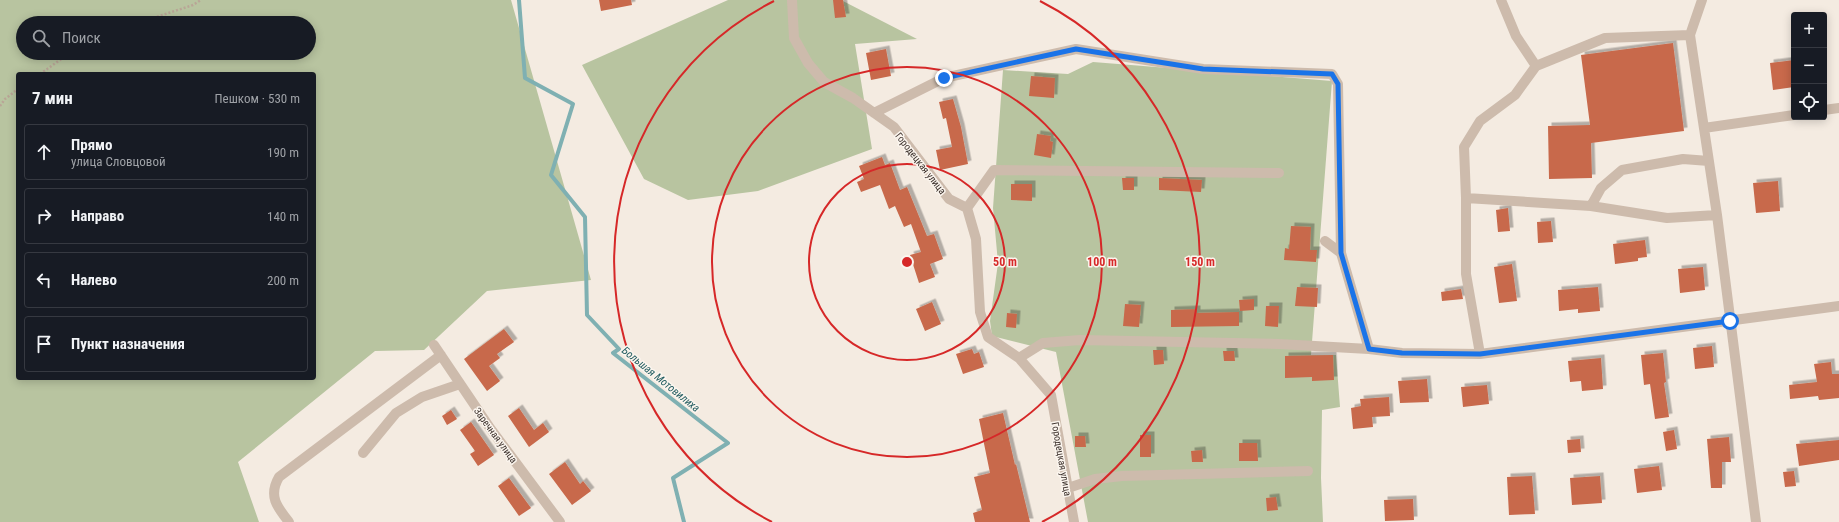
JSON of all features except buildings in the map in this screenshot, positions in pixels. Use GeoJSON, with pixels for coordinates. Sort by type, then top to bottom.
{"type":"FeatureCollection","features":[{"type":"Feature","properties":{"kind":"street","name":"Городецкая улица"},"geometry":{"type":"LineString","coordinates":[[792,0],[794,38],[808,63],[824,82],[853,98],[894,127],[949,199],[967,208],[976,239],[980,312],[988,337],[1019,358],[1051,396],[1074,522]]}},
{"type":"Feature","properties":{"kind":"street"},"geometry":{"type":"LineString","coordinates":[[1501,0],[1516,36],[1536,66]]}},
{"type":"Feature","properties":{"kind":"street"},"geometry":{"type":"LineString","coordinates":[[1702,0],[1690,35],[1717,215],[1756,522]]}},
{"type":"Feature","properties":{"kind":"street"},"geometry":{"type":"LineString","coordinates":[[1480,354],[1466,274],[1464,147],[1480,121],[1515,95],[1536,66],[1605,38],[1690,35]]}},
{"type":"Feature","properties":{"kind":"street"},"geometry":{"type":"LineString","coordinates":[[874,113],[944,78],[1076,49],[1203,69],[1332,74],[1338,84],[1341,253],[1369,349]]}},
{"type":"Feature","properties":{"kind":"street"},"geometry":{"type":"LineString","coordinates":[[1827,110],[1839,108]]}},
{"type":"Feature","properties":{"kind":"street"},"geometry":{"type":"LineString","coordinates":[[1704,128],[1791,115]]}},
{"type":"Feature","properties":{"kind":"street"},"geometry":{"type":"LineString","coordinates":[[1591,206],[1601,188],[1622,170],[1683,160],[1709,162]]}},
{"type":"Feature","properties":{"kind":"street"},"geometry":{"type":"LineString","coordinates":[[967,208],[994,170],[1279,173]]}},
{"type":"Feature","properties":{"kind":"street"},"geometry":{"type":"LineString","coordinates":[[1466,198],[1591,206],[1667,218],[1717,215]]}},
{"type":"Feature","properties":{"kind":"street"},"geometry":{"type":"LineString","coordinates":[[1325,241],[1341,253]]}},
{"type":"Feature","properties":{"kind":"street"},"geometry":{"type":"LineString","coordinates":[[1019,358],[1043,343],[1080,340],[1279,344],[1369,349],[1402,353],[1480,354],[1839,306]]}},
{"type":"Feature","properties":{"kind":"street","name":"Заречная улица"},"geometry":{"type":"LineString","coordinates":[[434,345],[490,428],[560,522]]}},
{"type":"Feature","properties":{"kind":"street"},"geometry":{"type":"LineString","coordinates":[[289,522],[279,509],[274,498],[274,486],[279,477],[441,355]]}},
{"type":"Feature","properties":{"kind":"street"},"geometry":{"type":"LineString","coordinates":[[363,453],[396,413],[422,397],[460,384]]}},
{"type":"Feature","properties":{"kind":"street"},"geometry":{"type":"LineString","coordinates":[[1068,488],[1096,479],[1122,476],[1308,471]]}},
{"type":"Feature","properties":{"kind":"path"},"geometry":{"type":"LineString","coordinates":[[160,16],[194,5],[201,0]]}},
{"type":"Feature","properties":{"kind":"path"},"geometry":{"type":"LineString","coordinates":[[43,72],[60,60]]}},
{"type":"Feature","properties":{"kind":"path"},"geometry":{"type":"LineString","coordinates":[[0,106],[5,99],[16,91]]}},
{"type":"Feature","properties":{"kind":"green space"},"geometry":{"type":"Polygon","coordinates":[[[0,0],[511,0],[591,280],[487,291],[424,350],[375,351],[238,462],[259,522],[0,522],[0,0]]]}},
{"type":"Feature","properties":{"kind":"green space"},"geometry":{"type":"Polygon","coordinates":[[[728,0],[841,0],[917,39],[855,44],[872,149],[758,191],[688,200],[644,179],[582,65],[728,0]]]}},
{"type":"Feature","properties":{"kind":"green space"},"geometry":{"type":"Polygon","coordinates":[[[1093,62],[1332,81],[1311,355],[1336,355],[1340,407],[1322,410],[1321,478],[1323,522],[1088,522],[1056,352],[992,336],[990,321],[998,263],[993,208],[1003,70],[1068,74],[1093,62]]]}},
{"type":"Feature","properties":{"kind":"waterway","name":"Большая Мотовилиха"},"geometry":{"type":"LineString","coordinates":[[519,0],[525,78],[573,104],[551,175],[585,217],[587,315],[619,349],[613,353],[728,443],[673,478],[684,522]]}},
{"type":"Feature","properties":{"kind":"route"},"geometry":{"type":"LineString","coordinates":[[944,78],[1076,49],[1203,69],[1332,74],[1338,84],[1341,253],[1369,349],[1402,353],[1480,354],[1730,321]]}}]}
